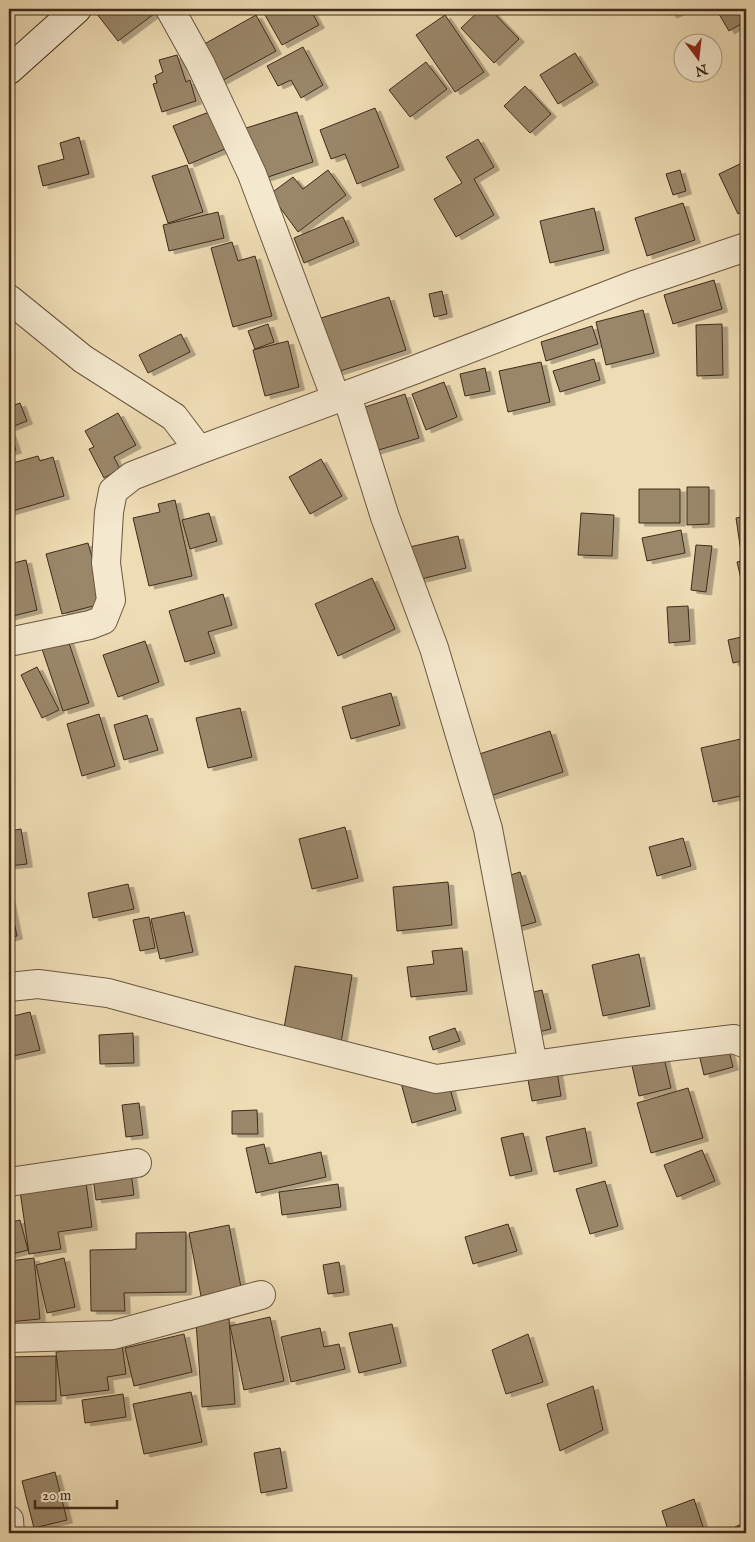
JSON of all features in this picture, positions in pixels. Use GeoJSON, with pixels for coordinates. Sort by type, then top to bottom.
{"type":"FeatureCollection","features":[{"type":"Feature","properties":{"kind":"street"},"geometry":{"type":"LineString","coordinates":[[9,70],[77,9]]}},
{"type":"Feature","properties":{"kind":"street"},"geometry":{"type":"LineString","coordinates":[[170,9],[200,62],[252,174],[341,398],[434,648],[488,830],[533,1065]]}},
{"type":"Feature","properties":{"kind":"street"},"geometry":{"type":"LineString","coordinates":[[9,642],[90,625],[103,620],[111,600],[106,563],[109,512],[113,491],[132,476],[634,285],[746,247]]}},
{"type":"Feature","properties":{"kind":"street"},"geometry":{"type":"LineString","coordinates":[[9,300],[83,359],[174,417],[199,450]]}},
{"type":"Feature","properties":{"kind":"street"},"geometry":{"type":"LineString","coordinates":[[9,988],[38,984],[108,992],[251,1032],[436,1079],[734,1039],[746,1044]]}},
{"type":"Feature","properties":{"kind":"street"},"geometry":{"type":"LineString","coordinates":[[9,1182],[137,1163]]}},
{"type":"Feature","properties":{"kind":"street"},"geometry":{"type":"LineString","coordinates":[[9,1338],[113,1335],[261,1295]]}},
{"type":"Feature","properties":{"kind":"street"},"geometry":{"type":"LineString","coordinates":[[9,1520],[10,1533]]}},
{"type":"Feature","properties":{"kind":"building"},"geometry":{"type":"Polygon","coordinates":[[[93,9],[150,9],[154,14],[118,41],[93,9]]]}},
{"type":"Feature","properties":{"kind":"building"},"geometry":{"type":"Polygon","coordinates":[[[276,9],[310,9],[319,25],[282,45],[265,15],[276,9]]]}},
{"type":"Feature","properties":{"kind":"building"},"geometry":{"type":"Polygon","coordinates":[[[481,9],[490,9],[519,39],[494,63],[461,28],[481,9]]]}},
{"type":"Feature","properties":{"kind":"building"},"geometry":{"type":"Polygon","coordinates":[[[668,9],[686,9],[671,15],[668,9]]]}},
{"type":"Feature","properties":{"kind":"building"},"geometry":{"type":"Polygon","coordinates":[[[716,9],[746,9],[746,21],[729,31],[716,9]]]}},
{"type":"Feature","properties":{"kind":"building"},"geometry":{"type":"Polygon","coordinates":[[[256,15],[276,51],[218,83],[199,47],[256,15]]]}},
{"type":"Feature","properties":{"kind":"building"},"geometry":{"type":"Polygon","coordinates":[[[445,15],[484,72],[455,92],[416,35],[445,15]]]}},
{"type":"Feature","properties":{"kind":"building"},"geometry":{"type":"Polygon","coordinates":[[[303,47],[323,85],[301,98],[291,80],[278,86],[267,66],[303,47]]]}},
{"type":"Feature","properties":{"kind":"building"},"geometry":{"type":"Polygon","coordinates":[[[575,53],[593,82],[558,104],[540,75],[575,53]]]}},
{"type":"Feature","properties":{"kind":"building"},"geometry":{"type":"Polygon","coordinates":[[[177,55],[186,82],[190,80],[196,101],[162,112],[153,84],[157,83],[155,76],[163,72],[159,60],[177,55]]]}},
{"type":"Feature","properties":{"kind":"building"},"geometry":{"type":"Polygon","coordinates":[[[426,62],[447,89],[410,117],[389,90],[426,62]]]}},
{"type":"Feature","properties":{"kind":"building"},"geometry":{"type":"Polygon","coordinates":[[[525,86],[551,114],[530,133],[504,106],[525,86]]]}},
{"type":"Feature","properties":{"kind":"building"},"geometry":{"type":"Polygon","coordinates":[[[375,108],[399,167],[357,184],[345,154],[331,159],[320,130],[375,108]]]}},
{"type":"Feature","properties":{"kind":"building"},"geometry":{"type":"Polygon","coordinates":[[[209,112],[225,149],[189,164],[173,126],[209,112]]]}},
{"type":"Feature","properties":{"kind":"building"},"geometry":{"type":"Polygon","coordinates":[[[297,112],[313,162],[259,180],[243,129],[297,112]]]}},
{"type":"Feature","properties":{"kind":"building"},"geometry":{"type":"Polygon","coordinates":[[[79,137],[89,174],[43,186],[38,166],[64,159],[60,143],[79,137]]]}},
{"type":"Feature","properties":{"kind":"building"},"geometry":{"type":"Polygon","coordinates":[[[478,139],[494,167],[474,179],[494,215],[456,237],[434,199],[462,183],[446,157],[478,139]]]}},
{"type":"Feature","properties":{"kind":"building"},"geometry":{"type":"Polygon","coordinates":[[[746,161],[746,209],[738,214],[719,174],[746,161]]]}},
{"type":"Feature","properties":{"kind":"building"},"geometry":{"type":"Polygon","coordinates":[[[187,165],[203,212],[168,223],[152,176],[187,165]]]}},
{"type":"Feature","properties":{"kind":"building"},"geometry":{"type":"Polygon","coordinates":[[[328,170],[346,195],[298,232],[270,194],[293,177],[303,189],[328,170]]]}},
{"type":"Feature","properties":{"kind":"building"},"geometry":{"type":"Polygon","coordinates":[[[680,170],[686,191],[673,195],[666,174],[680,170]]]}},
{"type":"Feature","properties":{"kind":"building"},"geometry":{"type":"Polygon","coordinates":[[[683,203],[695,240],[647,256],[635,218],[683,203]]]}},
{"type":"Feature","properties":{"kind":"building"},"geometry":{"type":"Polygon","coordinates":[[[594,208],[604,250],[550,263],[540,221],[594,208]]]}},
{"type":"Feature","properties":{"kind":"building"},"geometry":{"type":"Polygon","coordinates":[[[218,212],[224,238],[169,251],[163,225],[218,212]]]}},
{"type":"Feature","properties":{"kind":"building"},"geometry":{"type":"Polygon","coordinates":[[[343,217],[354,242],[304,263],[294,238],[343,217]]]}},
{"type":"Feature","properties":{"kind":"building"},"geometry":{"type":"Polygon","coordinates":[[[232,242],[238,261],[255,256],[272,316],[233,327],[211,248],[232,242]]]}},
{"type":"Feature","properties":{"kind":"building"},"geometry":{"type":"Polygon","coordinates":[[[714,280],[722,309],[673,324],[664,295],[714,280]]]}},
{"type":"Feature","properties":{"kind":"building"},"geometry":{"type":"Polygon","coordinates":[[[442,291],[447,314],[434,317],[429,294],[442,291]]]}},
{"type":"Feature","properties":{"kind":"building"},"geometry":{"type":"Polygon","coordinates":[[[389,297],[406,350],[337,372],[321,318],[389,297]]]}},
{"type":"Feature","properties":{"kind":"building"},"geometry":{"type":"Polygon","coordinates":[[[643,310],[654,353],[606,365],[596,322],[643,310]]]}},
{"type":"Feature","properties":{"kind":"building"},"geometry":{"type":"Polygon","coordinates":[[[268,324],[274,342],[255,349],[248,331],[268,324]]]}},
{"type":"Feature","properties":{"kind":"building"},"geometry":{"type":"Polygon","coordinates":[[[722,324],[723,375],[697,376],[696,325],[722,324]]]}},
{"type":"Feature","properties":{"kind":"building"},"geometry":{"type":"Polygon","coordinates":[[[592,326],[598,344],[546,361],[541,342],[592,326]]]}},
{"type":"Feature","properties":{"kind":"building"},"geometry":{"type":"Polygon","coordinates":[[[181,334],[190,352],[148,373],[139,355],[181,334]]]}},
{"type":"Feature","properties":{"kind":"building"},"geometry":{"type":"Polygon","coordinates":[[[288,341],[299,387],[265,396],[253,350],[288,341]]]}},
{"type":"Feature","properties":{"kind":"building"},"geometry":{"type":"Polygon","coordinates":[[[594,359],[600,380],[560,392],[553,371],[594,359]]]}},
{"type":"Feature","properties":{"kind":"building"},"geometry":{"type":"Polygon","coordinates":[[[541,362],[550,402],[508,412],[499,371],[541,362]]]}},
{"type":"Feature","properties":{"kind":"building"},"geometry":{"type":"Polygon","coordinates":[[[485,368],[490,391],[465,396],[460,374],[485,368]]]}},
{"type":"Feature","properties":{"kind":"building"},"geometry":{"type":"Polygon","coordinates":[[[444,382],[457,417],[426,430],[412,394],[444,382]]]}},
{"type":"Feature","properties":{"kind":"building"},"geometry":{"type":"Polygon","coordinates":[[[405,394],[419,438],[372,452],[359,409],[405,394]]]}},
{"type":"Feature","properties":{"kind":"building"},"geometry":{"type":"Polygon","coordinates":[[[20,403],[27,421],[9,428],[9,407],[20,403]]]}},
{"type":"Feature","properties":{"kind":"building"},"geometry":{"type":"Polygon","coordinates":[[[118,413],[136,445],[114,457],[120,469],[104,478],[89,449],[94,447],[85,431],[118,413]]]}},
{"type":"Feature","properties":{"kind":"building"},"geometry":{"type":"Polygon","coordinates":[[[9,430],[16,450],[9,452],[9,430]]]}},
{"type":"Feature","properties":{"kind":"building"},"geometry":{"type":"Polygon","coordinates":[[[38,456],[40,461],[53,457],[64,496],[9,512],[9,464],[38,456]]]}},
{"type":"Feature","properties":{"kind":"building"},"geometry":{"type":"Polygon","coordinates":[[[321,459],[342,496],[310,514],[289,477],[321,459]]]}},
{"type":"Feature","properties":{"kind":"building"},"geometry":{"type":"Polygon","coordinates":[[[687,487],[709,487],[709,524],[687,525],[687,487]]]}},
{"type":"Feature","properties":{"kind":"building"},"geometry":{"type":"Polygon","coordinates":[[[639,489],[680,489],[680,523],[639,523],[639,489]]]}},
{"type":"Feature","properties":{"kind":"building"},"geometry":{"type":"Polygon","coordinates":[[[175,500],[192,576],[149,586],[133,518],[160,512],[158,504],[175,500]]]}},
{"type":"Feature","properties":{"kind":"building"},"geometry":{"type":"Polygon","coordinates":[[[209,513],[217,541],[190,549],[182,520],[209,513]]]}},
{"type":"Feature","properties":{"kind":"building"},"geometry":{"type":"Polygon","coordinates":[[[581,513],[614,515],[612,556],[578,555],[581,513]]]}},
{"type":"Feature","properties":{"kind":"building"},"geometry":{"type":"Polygon","coordinates":[[[746,516],[746,551],[741,552],[736,518],[746,516]]]}},
{"type":"Feature","properties":{"kind":"building"},"geometry":{"type":"Polygon","coordinates":[[[681,530],[685,553],[647,561],[642,538],[681,530]]]}},
{"type":"Feature","properties":{"kind":"building"},"geometry":{"type":"Polygon","coordinates":[[[458,536],[466,568],[413,581],[405,548],[458,536]]]}},
{"type":"Feature","properties":{"kind":"building"},"geometry":{"type":"Polygon","coordinates":[[[88,543],[105,603],[62,614],[46,554],[88,543]]]}},
{"type":"Feature","properties":{"kind":"building"},"geometry":{"type":"Polygon","coordinates":[[[696,545],[712,546],[706,592],[691,590],[696,545]]]}},
{"type":"Feature","properties":{"kind":"building"},"geometry":{"type":"Polygon","coordinates":[[[26,560],[37,610],[9,617],[9,564],[26,560]]]}},
{"type":"Feature","properties":{"kind":"building"},"geometry":{"type":"Polygon","coordinates":[[[746,560],[746,600],[737,562],[746,560]]]}},
{"type":"Feature","properties":{"kind":"building"},"geometry":{"type":"Polygon","coordinates":[[[372,578],[395,629],[338,656],[315,604],[372,578]]]}},
{"type":"Feature","properties":{"kind":"building"},"geometry":{"type":"Polygon","coordinates":[[[223,594],[232,625],[208,632],[215,653],[185,662],[169,611],[223,594]]]}},
{"type":"Feature","properties":{"kind":"building"},"geometry":{"type":"Polygon","coordinates":[[[688,606],[690,641],[669,643],[667,607],[688,606]]]}},
{"type":"Feature","properties":{"kind":"building"},"geometry":{"type":"Polygon","coordinates":[[[746,636],[746,660],[733,663],[728,640],[746,636]]]}},
{"type":"Feature","properties":{"kind":"building"},"geometry":{"type":"Polygon","coordinates":[[[68,640],[89,703],[63,711],[42,649],[68,640]]]}},
{"type":"Feature","properties":{"kind":"building"},"geometry":{"type":"Polygon","coordinates":[[[145,641],[159,682],[118,697],[103,655],[145,641]]]}},
{"type":"Feature","properties":{"kind":"building"},"geometry":{"type":"Polygon","coordinates":[[[37,667],[59,710],[42,718],[21,675],[37,667]]]}},
{"type":"Feature","properties":{"kind":"building"},"geometry":{"type":"Polygon","coordinates":[[[391,693],[400,725],[351,739],[342,707],[391,693]]]}},
{"type":"Feature","properties":{"kind":"building"},"geometry":{"type":"Polygon","coordinates":[[[240,708],[252,757],[208,768],[196,718],[240,708]]]}},
{"type":"Feature","properties":{"kind":"building"},"geometry":{"type":"Polygon","coordinates":[[[99,714],[115,766],[82,776],[67,724],[99,714]]]}},
{"type":"Feature","properties":{"kind":"building"},"geometry":{"type":"Polygon","coordinates":[[[147,715],[158,750],[124,760],[114,725],[147,715]]]}},
{"type":"Feature","properties":{"kind":"building"},"geometry":{"type":"Polygon","coordinates":[[[550,731],[563,772],[472,802],[458,761],[550,731]]]}},
{"type":"Feature","properties":{"kind":"building"},"geometry":{"type":"Polygon","coordinates":[[[745,738],[745,795],[713,802],[701,748],[745,738]]]}},
{"type":"Feature","properties":{"kind":"building"},"geometry":{"type":"Polygon","coordinates":[[[345,827],[358,878],[312,889],[299,839],[345,827]]]}},
{"type":"Feature","properties":{"kind":"building"},"geometry":{"type":"Polygon","coordinates":[[[21,829],[27,864],[9,866],[9,831],[21,829]]]}},
{"type":"Feature","properties":{"kind":"building"},"geometry":{"type":"Polygon","coordinates":[[[683,838],[691,866],[657,876],[649,847],[683,838]]]}},
{"type":"Feature","properties":{"kind":"building"},"geometry":{"type":"Polygon","coordinates":[[[520,872],[536,922],[501,932],[486,883],[520,872]]]}},
{"type":"Feature","properties":{"kind":"building"},"geometry":{"type":"Polygon","coordinates":[[[448,882],[452,925],[397,931],[393,887],[448,882]]]}},
{"type":"Feature","properties":{"kind":"building"},"geometry":{"type":"Polygon","coordinates":[[[128,884],[134,909],[93,918],[88,893],[128,884]]]}},
{"type":"Feature","properties":{"kind":"building"},"geometry":{"type":"Polygon","coordinates":[[[9,897],[17,936],[9,938],[9,897]]]}},
{"type":"Feature","properties":{"kind":"building"},"geometry":{"type":"Polygon","coordinates":[[[184,912],[193,952],[160,959],[151,919],[184,912]]]}},
{"type":"Feature","properties":{"kind":"building"},"geometry":{"type":"Polygon","coordinates":[[[149,917],[155,948],[140,951],[133,920],[149,917]]]}},
{"type":"Feature","properties":{"kind":"building"},"geometry":{"type":"Polygon","coordinates":[[[462,948],[467,991],[411,997],[407,967],[434,964],[432,951],[462,948]]]}},
{"type":"Feature","properties":{"kind":"building"},"geometry":{"type":"Polygon","coordinates":[[[639,954],[650,1006],[603,1016],[592,965],[639,954]]]}},
{"type":"Feature","properties":{"kind":"building"},"geometry":{"type":"Polygon","coordinates":[[[295,966],[352,975],[341,1043],[283,1034],[295,966]]]}},
{"type":"Feature","properties":{"kind":"building"},"geometry":{"type":"Polygon","coordinates":[[[542,990],[551,1029],[518,1037],[509,998],[542,990]]]}},
{"type":"Feature","properties":{"kind":"building"},"geometry":{"type":"Polygon","coordinates":[[[30,1012],[40,1050],[9,1057],[9,1017],[30,1012]]]}},
{"type":"Feature","properties":{"kind":"building"},"geometry":{"type":"Polygon","coordinates":[[[455,1028],[460,1041],[433,1050],[429,1037],[455,1028]]]}},
{"type":"Feature","properties":{"kind":"building"},"geometry":{"type":"Polygon","coordinates":[[[133,1033],[134,1063],[100,1064],[99,1035],[133,1033]]]}},
{"type":"Feature","properties":{"kind":"building"},"geometry":{"type":"Polygon","coordinates":[[[727,1043],[733,1067],[704,1075],[698,1050],[727,1043]]]}},
{"type":"Feature","properties":{"kind":"building"},"geometry":{"type":"Polygon","coordinates":[[[662,1049],[671,1088],[639,1096],[630,1057],[662,1049]]]}},
{"type":"Feature","properties":{"kind":"building"},"geometry":{"type":"Polygon","coordinates":[[[555,1059],[561,1096],[532,1101],[525,1064],[555,1059]]]}},
{"type":"Feature","properties":{"kind":"building"},"geometry":{"type":"Polygon","coordinates":[[[445,1070],[456,1110],[412,1123],[401,1083],[445,1070]]]}},
{"type":"Feature","properties":{"kind":"building"},"geometry":{"type":"Polygon","coordinates":[[[688,1088],[703,1138],[651,1153],[637,1103],[688,1088]]]}},
{"type":"Feature","properties":{"kind":"building"},"geometry":{"type":"Polygon","coordinates":[[[139,1103],[143,1135],[126,1137],[122,1105],[139,1103]]]}},
{"type":"Feature","properties":{"kind":"building"},"geometry":{"type":"Polygon","coordinates":[[[257,1110],[258,1134],[232,1134],[232,1111],[257,1110]]]}},
{"type":"Feature","properties":{"kind":"building"},"geometry":{"type":"Polygon","coordinates":[[[585,1128],[592,1163],[554,1172],[546,1137],[585,1128]]]}},
{"type":"Feature","properties":{"kind":"building"},"geometry":{"type":"Polygon","coordinates":[[[523,1133],[532,1171],[510,1176],[501,1138],[523,1133]]]}},
{"type":"Feature","properties":{"kind":"building"},"geometry":{"type":"Polygon","coordinates":[[[264,1144],[269,1164],[321,1152],[326,1177],[256,1193],[246,1148],[264,1144]]]}},
{"type":"Feature","properties":{"kind":"building"},"geometry":{"type":"Polygon","coordinates":[[[128,1150],[134,1195],[96,1200],[90,1156],[128,1150]]]}},
{"type":"Feature","properties":{"kind":"building"},"geometry":{"type":"Polygon","coordinates":[[[702,1150],[715,1181],[677,1197],[664,1165],[702,1150]]]}},
{"type":"Feature","properties":{"kind":"building"},"geometry":{"type":"Polygon","coordinates":[[[85,1175],[92,1227],[58,1232],[61,1249],[29,1254],[19,1184],[85,1175]]]}},
{"type":"Feature","properties":{"kind":"building"},"geometry":{"type":"Polygon","coordinates":[[[605,1181],[618,1226],[590,1234],[576,1189],[605,1181]]]}},
{"type":"Feature","properties":{"kind":"building"},"geometry":{"type":"Polygon","coordinates":[[[338,1184],[341,1207],[282,1215],[279,1192],[338,1184]]]}},
{"type":"Feature","properties":{"kind":"building"},"geometry":{"type":"Polygon","coordinates":[[[20,1220],[28,1250],[9,1255],[9,1223],[20,1220]]]}},
{"type":"Feature","properties":{"kind":"building"},"geometry":{"type":"Polygon","coordinates":[[[508,1224],[517,1251],[473,1264],[465,1237],[508,1224]]]}},
{"type":"Feature","properties":{"kind":"building"},"geometry":{"type":"Polygon","coordinates":[[[229,1225],[241,1287],[201,1296],[189,1233],[229,1225]]]}},
{"type":"Feature","properties":{"kind":"building"},"geometry":{"type":"Polygon","coordinates":[[[186,1232],[186,1292],[124,1293],[125,1311],[91,1311],[90,1250],[136,1249],[136,1233],[186,1232]]]}},
{"type":"Feature","properties":{"kind":"building"},"geometry":{"type":"Polygon","coordinates":[[[34,1258],[40,1319],[9,1322],[9,1261],[34,1258]]]}},
{"type":"Feature","properties":{"kind":"building"},"geometry":{"type":"Polygon","coordinates":[[[64,1258],[75,1307],[47,1313],[36,1265],[64,1258]]]}},
{"type":"Feature","properties":{"kind":"building"},"geometry":{"type":"Polygon","coordinates":[[[339,1262],[344,1292],[328,1294],[323,1265],[339,1262]]]}},
{"type":"Feature","properties":{"kind":"building"},"geometry":{"type":"Polygon","coordinates":[[[270,1317],[284,1381],[244,1390],[230,1326],[270,1317]]]}},
{"type":"Feature","properties":{"kind":"building"},"geometry":{"type":"Polygon","coordinates":[[[229,1319],[235,1404],[202,1407],[196,1322],[229,1319]]]}},
{"type":"Feature","properties":{"kind":"building"},"geometry":{"type":"Polygon","coordinates":[[[392,1324],[401,1363],[359,1373],[349,1333],[392,1324]]]}},
{"type":"Feature","properties":{"kind":"building"},"geometry":{"type":"Polygon","coordinates":[[[320,1328],[324,1347],[339,1344],[345,1369],[291,1382],[281,1337],[320,1328]]]}},
{"type":"Feature","properties":{"kind":"building"},"geometry":{"type":"Polygon","coordinates":[[[184,1334],[192,1372],[134,1386],[125,1348],[184,1334]]]}},
{"type":"Feature","properties":{"kind":"building"},"geometry":{"type":"Polygon","coordinates":[[[528,1334],[543,1382],[506,1394],[492,1350],[528,1334]]]}},
{"type":"Feature","properties":{"kind":"building"},"geometry":{"type":"Polygon","coordinates":[[[122,1344],[126,1374],[107,1377],[109,1390],[61,1396],[56,1352],[122,1344]]]}},
{"type":"Feature","properties":{"kind":"building"},"geometry":{"type":"Polygon","coordinates":[[[56,1356],[56,1401],[9,1402],[9,1357],[56,1356]]]}},
{"type":"Feature","properties":{"kind":"building"},"geometry":{"type":"Polygon","coordinates":[[[593,1386],[603,1430],[560,1451],[547,1404],[593,1386]]]}},
{"type":"Feature","properties":{"kind":"building"},"geometry":{"type":"Polygon","coordinates":[[[191,1392],[202,1442],[144,1454],[133,1404],[191,1392]]]}},
{"type":"Feature","properties":{"kind":"building"},"geometry":{"type":"Polygon","coordinates":[[[123,1394],[126,1417],[85,1423],[82,1400],[123,1394]]]}},
{"type":"Feature","properties":{"kind":"building"},"geometry":{"type":"Polygon","coordinates":[[[280,1448],[287,1488],[261,1493],[254,1453],[280,1448]]]}},
{"type":"Feature","properties":{"kind":"building"},"geometry":{"type":"Polygon","coordinates":[[[55,1472],[67,1520],[34,1528],[22,1481],[55,1472]]]}},
{"type":"Feature","properties":{"kind":"building"},"geometry":{"type":"Polygon","coordinates":[[[746,1491],[746,1515],[740,1494],[746,1491]]]}},
{"type":"Feature","properties":{"kind":"building"},"geometry":{"type":"Polygon","coordinates":[[[694,1499],[705,1533],[669,1533],[662,1511],[694,1499]]]}},
{"type":"Feature","properties":{"kind":"building"},"geometry":{"type":"Polygon","coordinates":[[[746,1522],[746,1533],[737,1533],[735,1527],[746,1522]]]}}]}
